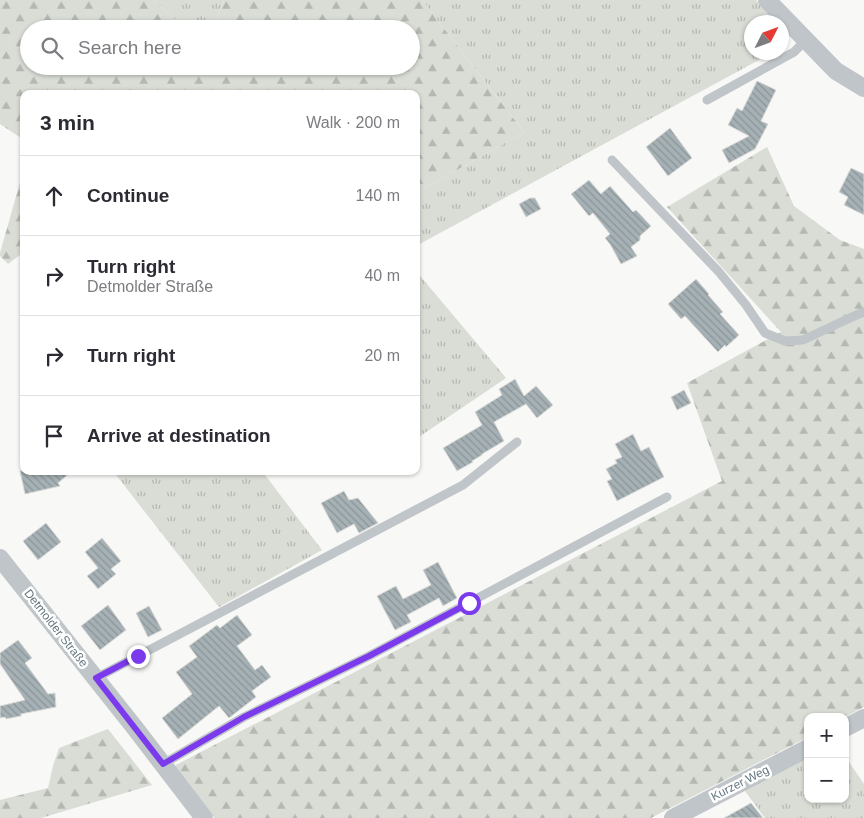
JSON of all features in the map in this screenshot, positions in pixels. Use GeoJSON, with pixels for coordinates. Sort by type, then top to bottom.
{"type":"FeatureCollection","features":[{"type":"Feature","properties":{"kind":"street"},"geometry":{"type":"LineString","coordinates":[[768,0],[836,71],[864,88]]}},
{"type":"Feature","properties":{"kind":"street","name":"Detmolder Straße"},"geometry":{"type":"LineString","coordinates":[[0,558],[204,818]]}},
{"type":"Feature","properties":{"kind":"street"},"geometry":{"type":"LineString","coordinates":[[849,726],[864,718]]}},
{"type":"Feature","properties":{"kind":"street","name":"Kurzer Weg"},"geometry":{"type":"LineString","coordinates":[[673,818],[804,750]]}},
{"type":"Feature","properties":{"kind":"lane"},"geometry":{"type":"LineString","coordinates":[[707,100],[794,52],[806,40]]}},
{"type":"Feature","properties":{"kind":"lane"},"geometry":{"type":"LineString","coordinates":[[612,160],[719,272],[765,333],[785,342],[804,340],[864,312]]}},
{"type":"Feature","properties":{"kind":"lane"},"geometry":{"type":"LineString","coordinates":[[96,678],[463,485],[517,442]]}},
{"type":"Feature","properties":{"kind":"lane"},"geometry":{"type":"LineString","coordinates":[[163,764],[244,717],[369,656],[667,497]]}},
{"type":"Feature","properties":{"kind":"green space"},"geometry":{"type":"Polygon","coordinates":[[[0,0],[153,0],[176,20],[20,20],[20,75],[420,75],[420,20],[216,20],[224,0],[422,0],[524,132],[420,191],[420,90],[20,90],[20,137],[0,124],[0,0]]]}},
{"type":"Feature","properties":{"kind":"green space"},"geometry":{"type":"Polygon","coordinates":[[[153,0],[224,0],[216,20],[176,20],[153,0]]]}},
{"type":"Feature","properties":{"kind":"green space"},"geometry":{"type":"Polygon","coordinates":[[[422,0],[756,0],[771,15],[744,15],[744,60],[759,60],[420,244],[420,191],[524,132],[422,0]]]}},
{"type":"Feature","properties":{"kind":"green space"},"geometry":{"type":"Polygon","coordinates":[[[767,147],[794,206],[840,240],[864,249],[864,707],[849,715],[849,713],[804,713],[804,739],[651,818],[215,818],[174,766],[722,481],[687,383],[781,332],[667,207],[767,147]]]}},
{"type":"Feature","properties":{"kind":"green space"},"geometry":{"type":"Polygon","coordinates":[[[20,182],[20,255],[8,264],[0,256],[20,182]]]}},
{"type":"Feature","properties":{"kind":"green space"},"geometry":{"type":"Polygon","coordinates":[[[420,276],[506,378],[420,436],[420,276]]]}},
{"type":"Feature","properties":{"kind":"green space"},"geometry":{"type":"Polygon","coordinates":[[[116,475],[265,475],[322,550],[219,607],[116,475]]]}},
{"type":"Feature","properties":{"kind":"green space"},"geometry":{"type":"Polygon","coordinates":[[[108,729],[152,785],[41,818],[0,818],[0,800],[48,788],[59,748],[108,729]]]}},
{"type":"Feature","properties":{"kind":"green space"},"geometry":{"type":"Polygon","coordinates":[[[804,755],[804,803],[849,803],[849,762],[864,784],[864,818],[765,818],[742,787],[804,755]]]}},
{"type":"Feature","properties":{"kind":"building"},"geometry":{"type":"Polygon","coordinates":[[[757,81],[776,90],[761,121],[768,124],[755,149],[729,163],[722,150],[749,136],[728,125],[737,108],[742,111],[757,81]]]}},
{"type":"Feature","properties":{"kind":"building"},"geometry":{"type":"Polygon","coordinates":[[[670,128],[692,158],[668,176],[646,147],[670,128]]]}},
{"type":"Feature","properties":{"kind":"building"},"geometry":{"type":"Polygon","coordinates":[[[851,168],[864,174],[864,215],[844,205],[848,197],[839,192],[851,168]]]}},
{"type":"Feature","properties":{"kind":"building"},"geometry":{"type":"Polygon","coordinates":[[[589,180],[601,194],[610,186],[633,212],[636,210],[651,226],[640,236],[640,240],[631,247],[637,256],[621,264],[605,238],[610,234],[593,213],[589,216],[571,194],[589,180]]]}},
{"type":"Feature","properties":{"kind":"building"},"geometry":{"type":"Polygon","coordinates":[[[530,198],[535,198],[541,209],[526,217],[519,204],[530,198]]]}},
{"type":"Feature","properties":{"kind":"building"},"geometry":{"type":"Polygon","coordinates":[[[696,279],[723,312],[720,314],[739,335],[718,352],[685,316],[681,319],[668,304],[696,279]]]}},
{"type":"Feature","properties":{"kind":"building"},"geometry":{"type":"Polygon","coordinates":[[[515,379],[524,396],[536,386],[553,405],[537,418],[526,404],[494,422],[504,441],[457,471],[443,448],[482,425],[475,412],[502,395],[499,389],[515,379]]]}},
{"type":"Feature","properties":{"kind":"building"},"geometry":{"type":"Polygon","coordinates":[[[684,390],[691,403],[677,410],[671,397],[684,390]]]}},
{"type":"Feature","properties":{"kind":"building"},"geometry":{"type":"Polygon","coordinates":[[[633,434],[641,451],[649,447],[664,477],[617,501],[607,481],[612,479],[606,469],[617,463],[615,460],[622,457],[615,444],[633,434]]]}},
{"type":"Feature","properties":{"kind":"building"},"geometry":{"type":"Polygon","coordinates":[[[21,475],[67,475],[58,483],[60,486],[25,494],[21,475]]]}},
{"type":"Feature","properties":{"kind":"building"},"geometry":{"type":"Polygon","coordinates":[[[344,491],[349,500],[358,498],[378,523],[359,533],[354,524],[337,533],[321,503],[344,491]]]}},
{"type":"Feature","properties":{"kind":"building"},"geometry":{"type":"Polygon","coordinates":[[[46,523],[61,542],[38,560],[23,541],[46,523]]]}},
{"type":"Feature","properties":{"kind":"building"},"geometry":{"type":"Polygon","coordinates":[[[102,538],[121,561],[111,569],[116,574],[98,589],[87,576],[98,568],[85,552],[102,538]]]}},
{"type":"Feature","properties":{"kind":"building"},"geometry":{"type":"Polygon","coordinates":[[[438,562],[457,598],[443,606],[439,598],[407,615],[411,622],[395,630],[377,596],[396,586],[403,599],[431,585],[423,570],[438,562]]]}},
{"type":"Feature","properties":{"kind":"building"},"geometry":{"type":"Polygon","coordinates":[[[108,605],[126,630],[100,650],[81,626],[108,605]]]}},
{"type":"Feature","properties":{"kind":"building"},"geometry":{"type":"Polygon","coordinates":[[[149,606],[162,630],[148,637],[136,613],[149,606]]]}},
{"type":"Feature","properties":{"kind":"building"},"geometry":{"type":"Polygon","coordinates":[[[237,615],[252,635],[237,646],[255,670],[262,665],[271,677],[252,691],[256,697],[229,718],[219,706],[178,739],[162,718],[192,694],[176,672],[197,657],[189,646],[217,625],[220,628],[237,615]]]}},
{"type":"Feature","properties":{"kind":"building"},"geometry":{"type":"Polygon","coordinates":[[[18,640],[32,658],[25,663],[48,694],[55,693],[56,707],[6,719],[5,717],[0,718],[0,706],[25,700],[0,664],[0,653],[18,640]]]}},
{"type":"Feature","properties":{"kind":"building"},"geometry":{"type":"Polygon","coordinates":[[[751,803],[763,818],[724,818],[751,803]]]}},
{"type":"Feature","properties":{"kind":"route"},"geometry":{"type":"LineString","coordinates":[[138,656],[96,678],[163,764],[244,717],[369,656],[469,603]]}}]}
